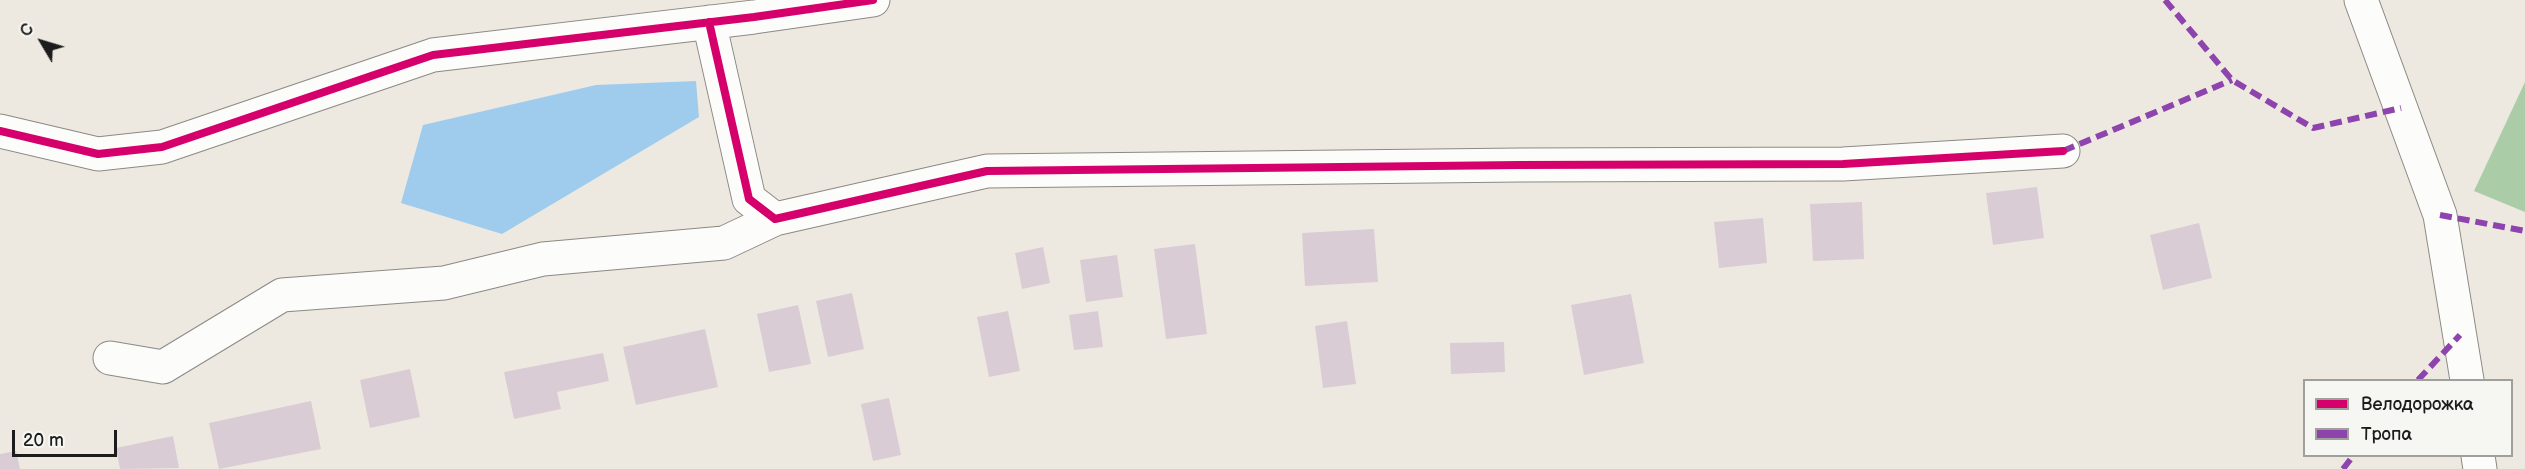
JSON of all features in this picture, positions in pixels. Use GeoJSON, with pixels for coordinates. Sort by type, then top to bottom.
{"type":"FeatureCollection","features":[{"type":"Feature","properties":{"kind":"street"},"geometry":{"type":"LineString","coordinates":[[0,131],[98,154],[162,147],[433,55],[873,0]]}},
{"type":"Feature","properties":{"kind":"street"},"geometry":{"type":"LineString","coordinates":[[2361,0],[2440,215],[2467,379]]}},
{"type":"Feature","properties":{"kind":"street"},"geometry":{"type":"LineString","coordinates":[[709,22],[749,199],[775,219]]}},
{"type":"Feature","properties":{"kind":"street"},"geometry":{"type":"LineString","coordinates":[[110,358],[163,367],[282,295],[444,283],[543,259],[724,243],[775,219],[987,171],[1843,164],[2063,151]]}},
{"type":"Feature","properties":{"kind":"green space"},"geometry":{"type":"Polygon","coordinates":[[[2525,82],[2525,212],[2474,191],[2525,82]]]}},
{"type":"Feature","properties":{"kind":"water"},"geometry":{"type":"Polygon","coordinates":[[[696,81],[699,117],[502,234],[401,203],[423,125],[596,85],[696,81]]]}},
{"type":"Feature","properties":{"kind":"building"},"geometry":{"type":"Polygon","coordinates":[[[2037,187],[2044,238],[1993,245],[1986,193],[2037,187]]]}},
{"type":"Feature","properties":{"kind":"building"},"geometry":{"type":"Polygon","coordinates":[[[1862,202],[1864,259],[1813,261],[1810,204],[1862,202]]]}},
{"type":"Feature","properties":{"kind":"building"},"geometry":{"type":"Polygon","coordinates":[[[1763,218],[1767,263],[1719,268],[1714,222],[1763,218]]]}},
{"type":"Feature","properties":{"kind":"building"},"geometry":{"type":"Polygon","coordinates":[[[2199,223],[2212,278],[2163,290],[2150,235],[2199,223]]]}},
{"type":"Feature","properties":{"kind":"building"},"geometry":{"type":"Polygon","coordinates":[[[1374,229],[1378,282],[1305,286],[1302,233],[1374,229]]]}},
{"type":"Feature","properties":{"kind":"building"},"geometry":{"type":"Polygon","coordinates":[[[1195,244],[1207,334],[1166,339],[1154,249],[1195,244]]]}},
{"type":"Feature","properties":{"kind":"building"},"geometry":{"type":"Polygon","coordinates":[[[1043,247],[1050,283],[1022,289],[1015,253],[1043,247]]]}},
{"type":"Feature","properties":{"kind":"building"},"geometry":{"type":"Polygon","coordinates":[[[1117,255],[1123,297],[1086,302],[1080,260],[1117,255]]]}},
{"type":"Feature","properties":{"kind":"building"},"geometry":{"type":"Polygon","coordinates":[[[852,293],[864,349],[828,357],[816,301],[852,293]]]}},
{"type":"Feature","properties":{"kind":"building"},"geometry":{"type":"Polygon","coordinates":[[[1631,294],[1644,363],[1584,375],[1571,305],[1631,294]]]}},
{"type":"Feature","properties":{"kind":"building"},"geometry":{"type":"Polygon","coordinates":[[[798,305],[811,364],[769,372],[757,314],[798,305]]]}},
{"type":"Feature","properties":{"kind":"building"},"geometry":{"type":"Polygon","coordinates":[[[1008,311],[1020,371],[989,377],[977,317],[1008,311]]]}},
{"type":"Feature","properties":{"kind":"building"},"geometry":{"type":"Polygon","coordinates":[[[1098,311],[1103,347],[1074,350],[1069,315],[1098,311]]]}},
{"type":"Feature","properties":{"kind":"building"},"geometry":{"type":"Polygon","coordinates":[[[1347,321],[1356,384],[1323,388],[1315,326],[1347,321]]]}},
{"type":"Feature","properties":{"kind":"building"},"geometry":{"type":"Polygon","coordinates":[[[705,329],[718,387],[636,405],[623,347],[705,329]]]}},
{"type":"Feature","properties":{"kind":"building"},"geometry":{"type":"Polygon","coordinates":[[[1504,342],[1505,372],[1451,374],[1450,343],[1504,342]]]}},
{"type":"Feature","properties":{"kind":"building"},"geometry":{"type":"Polygon","coordinates":[[[603,353],[609,381],[557,392],[561,409],[514,419],[504,372],[603,353]]]}},
{"type":"Feature","properties":{"kind":"building"},"geometry":{"type":"Polygon","coordinates":[[[410,369],[420,417],[370,428],[360,380],[410,369]]]}},
{"type":"Feature","properties":{"kind":"building"},"geometry":{"type":"Polygon","coordinates":[[[889,398],[901,455],[873,461],[861,404],[889,398]]]}},
{"type":"Feature","properties":{"kind":"building"},"geometry":{"type":"Polygon","coordinates":[[[311,401],[321,449],[219,469],[209,423],[311,401]]]}},
{"type":"Feature","properties":{"kind":"building"},"geometry":{"type":"Polygon","coordinates":[[[173,436],[179,468],[120,469],[116,448],[173,436]]]}},
{"type":"Feature","properties":{"kind":"building"},"geometry":{"type":"Polygon","coordinates":[[[16,451],[20,469],[0,469],[0,454],[16,451]]]}},
{"type":"Feature","properties":{"kind":"marked path"},"geometry":{"type":"LineString","coordinates":[[2165,0],[2232,80],[2313,128],[2401,108]]}},
{"type":"Feature","properties":{"kind":"marked path"},"geometry":{"type":"LineString","coordinates":[[2063,151],[2232,80]]}},
{"type":"Feature","properties":{"kind":"marked path"},"geometry":{"type":"LineString","coordinates":[[2440,215],[2525,231]]}},
{"type":"Feature","properties":{"kind":"marked path"},"geometry":{"type":"LineString","coordinates":[[2419,379],[2460,335]]}},
{"type":"Feature","properties":{"kind":"marked path"},"geometry":{"type":"LineString","coordinates":[[2343,469],[2352,457]]}},
{"type":"Feature","properties":{"kind":"cycle path"},"geometry":{"type":"LineString","coordinates":[[0,131],[98,154],[162,147],[433,55],[754,17],[873,0]]}},
{"type":"Feature","properties":{"kind":"cycle path"},"geometry":{"type":"LineString","coordinates":[[709,22],[749,199],[775,219],[987,171],[1843,164],[2063,151]]}}]}
